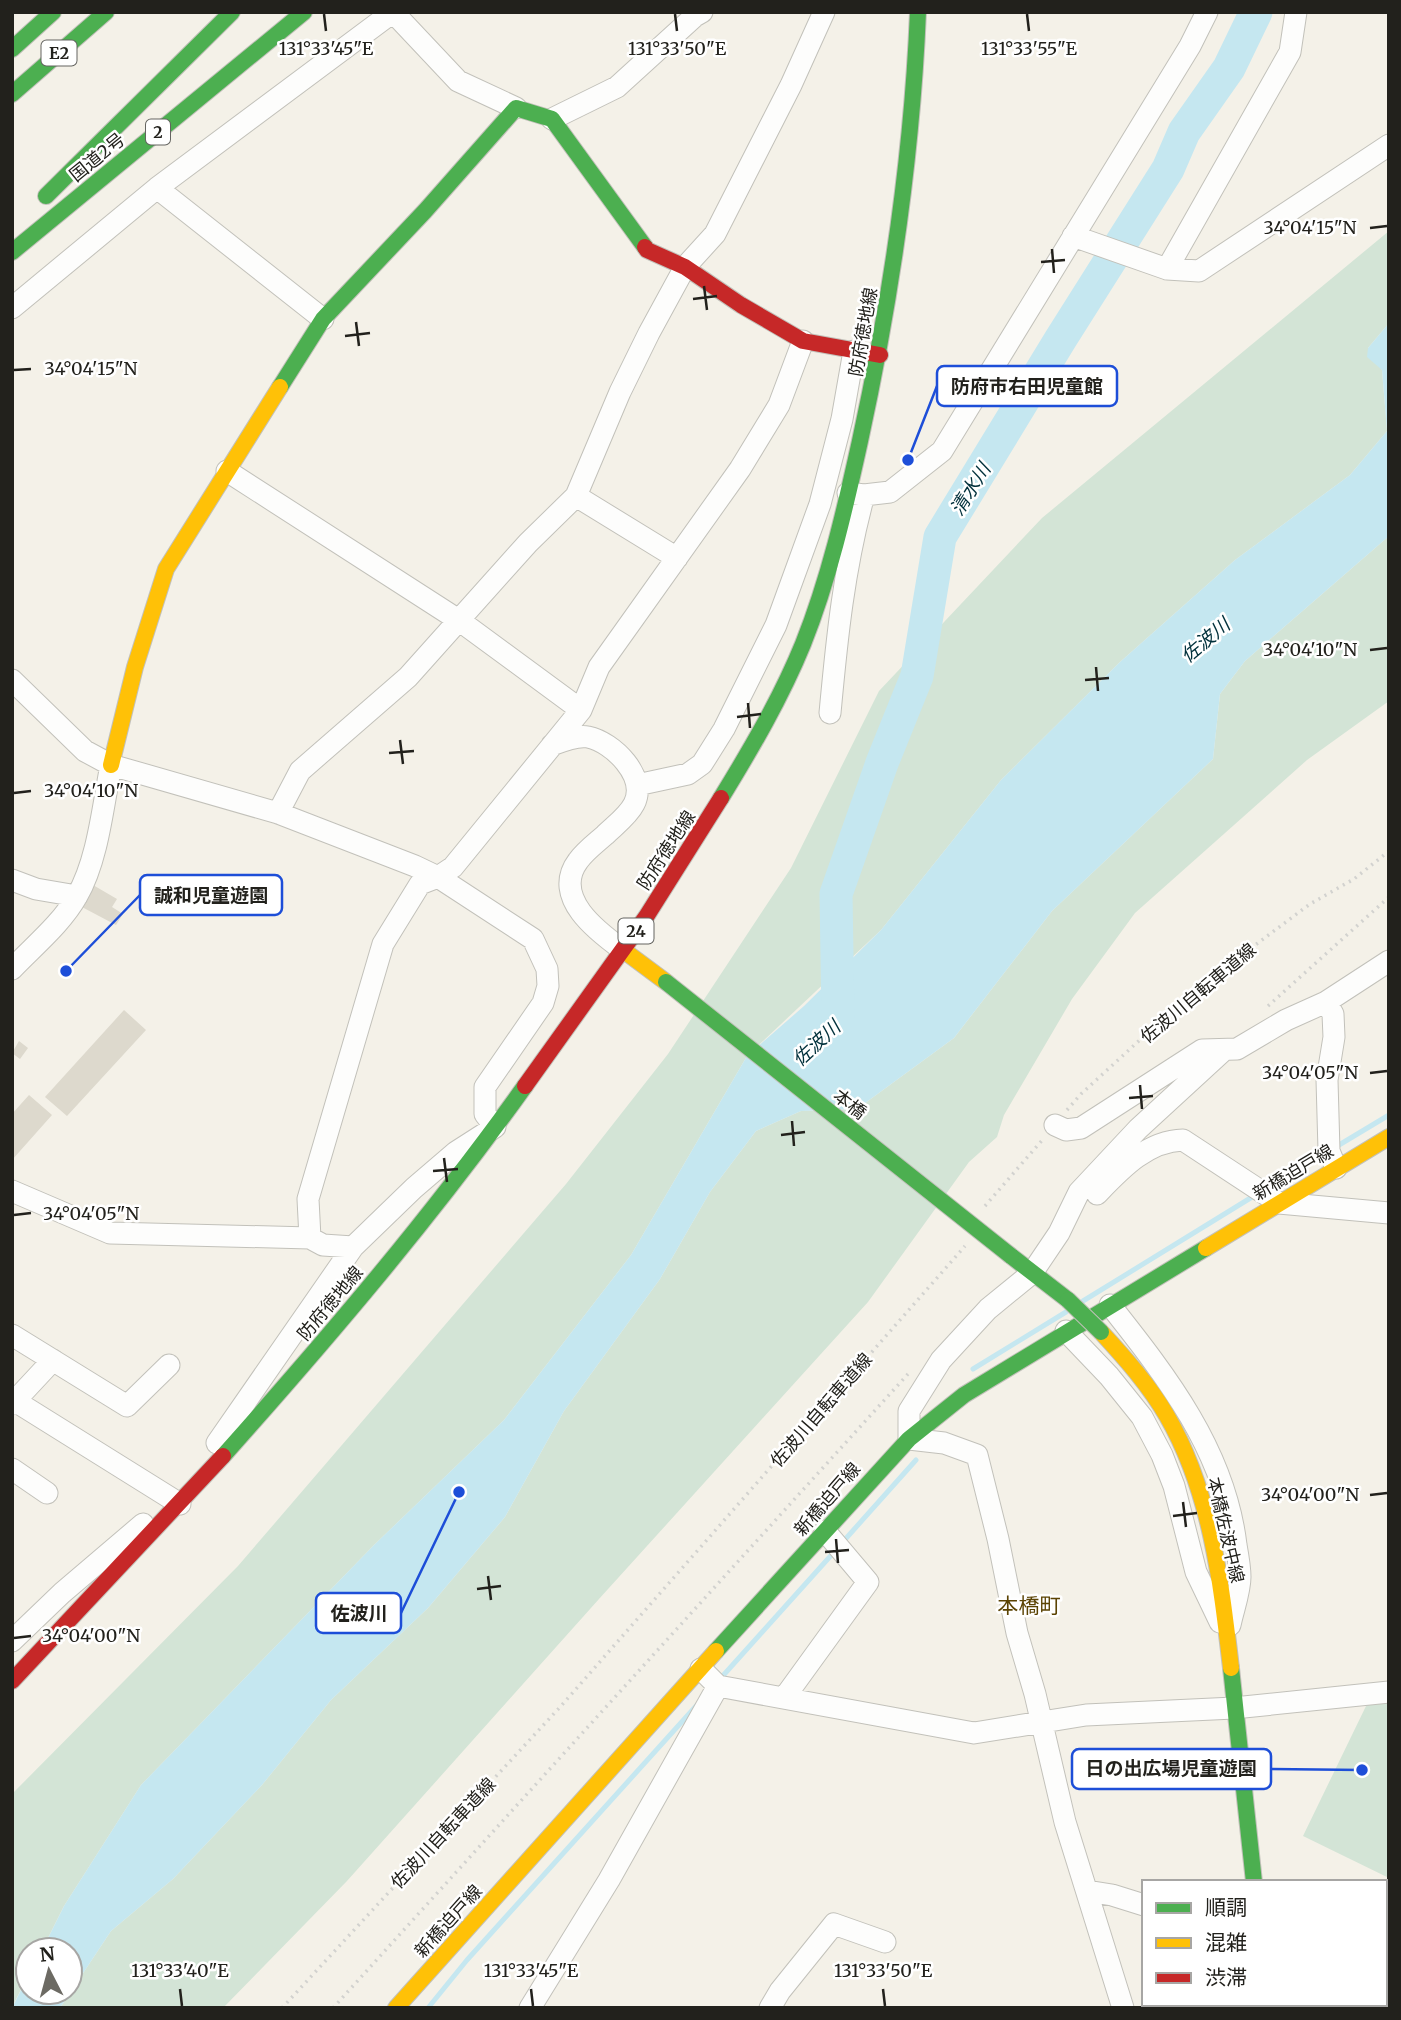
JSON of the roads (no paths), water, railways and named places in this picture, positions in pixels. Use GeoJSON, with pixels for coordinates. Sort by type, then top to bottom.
{"type":"FeatureCollection","features":[{"type":"Feature","properties":{"kind":"main road","name":"E2"},"geometry":{"type":"LineString","coordinates":[[12,49],[53,12]]}},
{"type":"Feature","properties":{"kind":"main road","name":"E2"},"geometry":{"type":"LineString","coordinates":[[12,94],[106,12]]}},
{"type":"Feature","properties":{"kind":"main road"},"geometry":{"type":"LineString","coordinates":[[32,210],[232,12]]}},
{"type":"Feature","properties":{"kind":"main road","name":"国道2号"},"geometry":{"type":"LineString","coordinates":[[12,252],[304,12]]}},
{"type":"Feature","properties":{"kind":"main road","name":"防府徳地線"},"geometry":{"type":"LineString","coordinates":[[12,1681],[173,1500],[365,1292],[427,1218],[623,950],[708,822],[778,699],[808,630],[856,494],[897,250],[913,98],[918,12]]}},
{"type":"Feature","properties":{"kind":"main road"},"geometry":{"type":"LineString","coordinates":[[111,765],[135,667],[166,569],[323,319],[425,211],[516,108],[552,120],[648,250],[685,267],[741,305],[803,341],[880,355]]}},
{"type":"Feature","properties":{"kind":"main road","name":"本橋"},"geometry":{"type":"LineString","coordinates":[[623,950],[1010,1256]]}},
{"type":"Feature","properties":{"kind":"main road","name":"新橋迫戸線"},"geometry":{"type":"LineString","coordinates":[[396,2008],[909,1439],[964,1395],[1389,1137]]}},
{"type":"Feature","properties":{"kind":"main road","name":"本橋佐波中線"},"geometry":{"type":"LineString","coordinates":[[1010,1256],[1068,1300],[1101,1332],[1134,1369],[1180,1441],[1207,1514],[1217,1560],[1254,1880]]}},
{"type":"Feature","properties":{"kind":"street"},"geometry":{"type":"LineString","coordinates":[[12,308],[158,188],[393,12],[458,81],[516,108]]}},
{"type":"Feature","properties":{"kind":"street"},"geometry":{"type":"LineString","coordinates":[[552,120],[617,87],[702,12]]}},
{"type":"Feature","properties":{"kind":"street"},"geometry":{"type":"LineString","coordinates":[[278,813],[300,771],[408,677],[528,543],[576,496],[620,392],[685,267],[715,234],[791,85],[824,12]]}},
{"type":"Feature","properties":{"kind":"street"},"geometry":{"type":"LineString","coordinates":[[830,713],[856,494],[890,492],[942,451],[1190,46],[1206,12]]}},
{"type":"Feature","properties":{"kind":"street"},"geometry":{"type":"LineString","coordinates":[[1160,267],[1290,52],[1296,12]]}},
{"type":"Feature","properties":{"kind":"street"},"geometry":{"type":"LineString","coordinates":[[1073,236],[1160,267],[1199,271],[1389,145]]}},
{"type":"Feature","properties":{"kind":"street"},"geometry":{"type":"LineString","coordinates":[[158,188],[323,319]]}},
{"type":"Feature","properties":{"kind":"street"},"geometry":{"type":"LineString","coordinates":[[310,1238],[308,1199],[383,944],[420,884],[453,867],[581,710],[599,667],[740,469],[779,405],[803,341]]}},
{"type":"Feature","properties":{"kind":"street"},"geometry":{"type":"LineString","coordinates":[[637,785],[688,774],[702,764],[724,729],[776,625],[820,503],[842,419],[854,351]]}},
{"type":"Feature","properties":{"kind":"street"},"geometry":{"type":"LineString","coordinates":[[227,471],[460,621],[581,710]]}},
{"type":"Feature","properties":{"kind":"street"},"geometry":{"type":"LineString","coordinates":[[576,496],[677,558]]}},
{"type":"Feature","properties":{"kind":"street"},"geometry":{"type":"LineString","coordinates":[[12,680],[85,751],[111,765],[278,813],[438,877],[534,939],[547,969],[548,986],[542,1003],[485,1087],[485,1114],[495,1127],[456,1152],[353,1247],[221,1438],[173,1500],[62,1593],[12,1641]]}},
{"type":"Feature","properties":{"kind":"street"},"geometry":{"type":"LineString","coordinates":[[552,745],[570,738],[587,737],[594,740],[617,754],[631,768],[637,785],[635,803],[577,862],[570,877],[572,898],[582,915],[598,932],[623,950]]}},
{"type":"Feature","properties":{"kind":"street"},"geometry":{"type":"LineString","coordinates":[[12,969],[65,914],[77,896],[87,873],[111,765]]}},
{"type":"Feature","properties":{"kind":"street"},"geometry":{"type":"LineString","coordinates":[[12,880],[36,890],[77,896]]}},
{"type":"Feature","properties":{"kind":"street"},"geometry":{"type":"LineString","coordinates":[[1055,1125],[1066,1130],[1081,1128],[1202,1050],[1237,1049],[1286,1020],[1326,1002],[1389,961]]}},
{"type":"Feature","properties":{"kind":"street"},"geometry":{"type":"LineString","coordinates":[[1326,1002],[1333,1014],[1334,1037],[1327,1080],[1329,1151],[1336,1168]]}},
{"type":"Feature","properties":{"kind":"street"},"geometry":{"type":"LineString","coordinates":[[1123,2008],[1065,1822],[1017,1633],[977,1455],[944,1443],[909,1439],[909,1411],[941,1360],[988,1310],[1032,1273],[1059,1233],[1079,1192],[1138,1129],[1224,1049]]}},
{"type":"Feature","properties":{"kind":"street"},"geometry":{"type":"LineString","coordinates":[[1059,1233],[1114,1176],[1144,1152],[1167,1141],[1183,1140],[1279,1203],[1389,1213]]}},
{"type":"Feature","properties":{"kind":"street"},"geometry":{"type":"LineString","coordinates":[[12,1191],[110,1233],[310,1238],[323,1245],[353,1247]]}},
{"type":"Feature","properties":{"kind":"street"},"geometry":{"type":"LineString","coordinates":[[1110,1305],[1162,1371],[1185,1406],[1208,1450],[1224,1489],[1234,1525],[1241,1579],[1227,1637]]}},
{"type":"Feature","properties":{"kind":"street"},"geometry":{"type":"LineString","coordinates":[[953,1324],[972,1314],[988,1310]]}},
{"type":"Feature","properties":{"kind":"street"},"geometry":{"type":"LineString","coordinates":[[1066,1331],[1110,1376],[1142,1417],[1162,1455],[1174,1486],[1196,1572],[1227,1637]]}},
{"type":"Feature","properties":{"kind":"street"},"geometry":{"type":"LineString","coordinates":[[12,1335],[127,1406],[169,1366]]}},
{"type":"Feature","properties":{"kind":"street"},"geometry":{"type":"LineString","coordinates":[[53,1360],[14,1403],[173,1500]]}},
{"type":"Feature","properties":{"kind":"street"},"geometry":{"type":"LineString","coordinates":[[12,1469],[47,1493]]}},
{"type":"Feature","properties":{"kind":"street"},"geometry":{"type":"LineString","coordinates":[[784,1698],[868,1581],[825,1531]]}},
{"type":"Feature","properties":{"kind":"street"},"geometry":{"type":"LineString","coordinates":[[701,1669],[718,1686],[974,1733],[1100,1714],[1234,1708],[1389,1692]]}},
{"type":"Feature","properties":{"kind":"street"},"geometry":{"type":"LineString","coordinates":[[530,2008],[609,1880],[718,1686]]}},
{"type":"Feature","properties":{"kind":"street"},"geometry":{"type":"LineString","coordinates":[[1087,1891],[1142,1904]]}},
{"type":"Feature","properties":{"kind":"street"},"geometry":{"type":"LineString","coordinates":[[769,2008],[834,1924],[886,1942]]}},
{"type":"Feature","properties":{"kind":"water"},"geometry":{"type":"Polygon","coordinates":[[[1389,323],[1389,536],[1245,661],[1220,694],[1213,759],[1052,911],[954,1038],[857,1109],[801,1111],[756,1131],[710,1192],[660,1279],[564,1411],[505,1517],[428,1608],[331,1700],[262,1785],[173,1879],[111,1931],[84,1972],[84,1936],[49,1936],[64,1906],[141,1785],[374,1545],[504,1420],[631,1255],[747,1056],[804,1006],[881,930],[1001,780],[1120,662],[1235,560],[1350,475],[1387,431],[1382,370],[1367,357],[1368,348],[1389,323]]]}},
{"type":"Feature","properties":{"kind":"water"},"geometry":{"type":"Polygon","coordinates":[[[14,2004],[61,2006],[60,2008],[12,2008],[14,2004]]]}},
{"type":"Feature","properties":{"kind":"waterway","name":"清水川"},"geometry":{"type":"LineString","coordinates":[[838,1018],[836,894],[882,763],[917,676],[940,537],[1168,169],[1184,132],[1229,68],[1256,12]]}},
{"type":"Feature","properties":{"kind":"waterway"},"geometry":{"type":"LineString","coordinates":[[1334,1148],[1389,1115]]}},
{"type":"Feature","properties":{"kind":"waterway"},"geometry":{"type":"LineString","coordinates":[[1265,1189],[1326,1153]]}},
{"type":"Feature","properties":{"kind":"waterway"},"geometry":{"type":"LineString","coordinates":[[1083,1301],[1257,1194]]}},
{"type":"Feature","properties":{"kind":"waterway"},"geometry":{"type":"LineString","coordinates":[[973,1369],[1066,1312]]}},
{"type":"Feature","properties":{"kind":"waterway"},"geometry":{"type":"LineString","coordinates":[[841,1544],[916,1460]]}},
{"type":"Feature","properties":{"kind":"waterway"},"geometry":{"type":"LineString","coordinates":[[720,1679],[835,1551]]}},
{"type":"Feature","properties":{"kind":"waterway"},"geometry":{"type":"LineString","coordinates":[[428,2008],[467,1960],[697,1705]]}},
{"type":"Feature","properties":{"kind":"place","name":"防府市右田児童館"},"geometry":{"type":"Point","coordinates":[908,460]}},
{"type":"Feature","properties":{"kind":"place","name":"誠和児童遊園"},"geometry":{"type":"Point","coordinates":[66,971]}},
{"type":"Feature","properties":{"kind":"place","name":"佐波川"},"geometry":{"type":"Point","coordinates":[459,1492]}},
{"type":"Feature","properties":{"kind":"place","name":"日の出広場児童遊園"},"geometry":{"type":"Point","coordinates":[1362,1770]}},
{"type":"Feature","properties":{"kind":"district","name":"本橋町"},"geometry":{"type":"Point","coordinates":[1029,1605]}}]}
